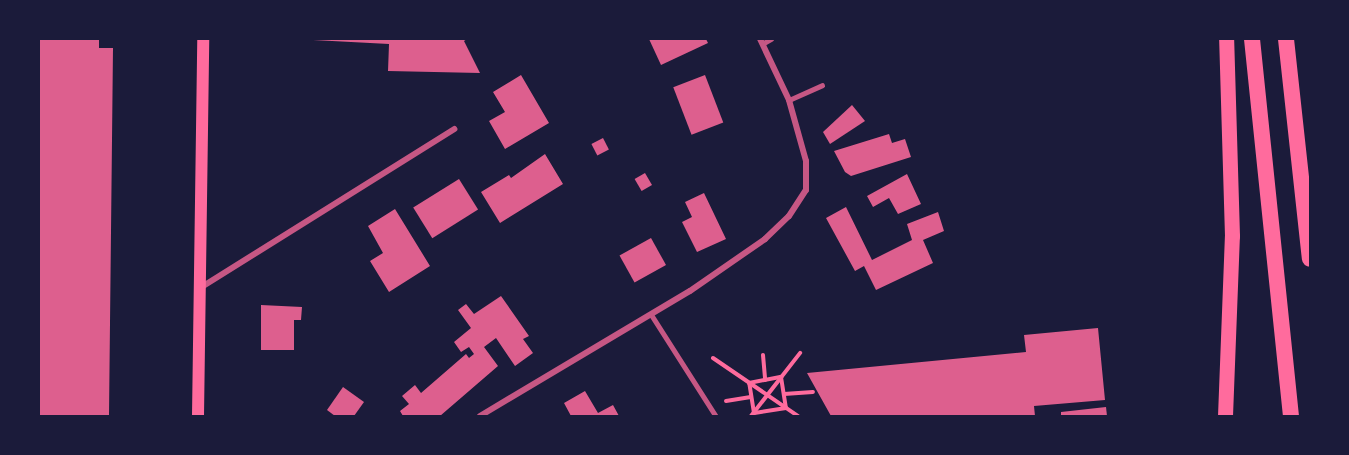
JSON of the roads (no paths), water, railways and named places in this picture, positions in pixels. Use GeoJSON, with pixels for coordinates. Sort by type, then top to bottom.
{"type":"FeatureCollection","features":[{"type":"Feature","properties":{"kind":"highway"},"geometry":{"type":"LineString","coordinates":[[1252,39],[1291,416]]}},
{"type":"Feature","properties":{"kind":"highway"},"geometry":{"type":"LineString","coordinates":[[1286,39],[1310,258]]}},
{"type":"Feature","properties":{"kind":"main road"},"geometry":{"type":"LineString","coordinates":[[198,416],[203,39]]}},
{"type":"Feature","properties":{"kind":"main road"},"geometry":{"type":"LineString","coordinates":[[1225,416],[1232,236],[1226,39]]}},
{"type":"Feature","properties":{"kind":"street"},"geometry":{"type":"LineString","coordinates":[[480,416],[728,266],[789,216],[806,190],[806,161],[789,100],[761,41]]}},
{"type":"Feature","properties":{"kind":"street"},"geometry":{"type":"LineString","coordinates":[[200,289],[454,129]]}},
{"type":"Feature","properties":{"kind":"lane"},"geometry":{"type":"LineString","coordinates":[[761,41],[771,39]]}},
{"type":"Feature","properties":{"kind":"lane"},"geometry":{"type":"LineString","coordinates":[[789,100],[822,85]]}},
{"type":"Feature","properties":{"kind":"lane"},"geometry":{"type":"LineString","coordinates":[[651,314],[716,416]]}}]}
